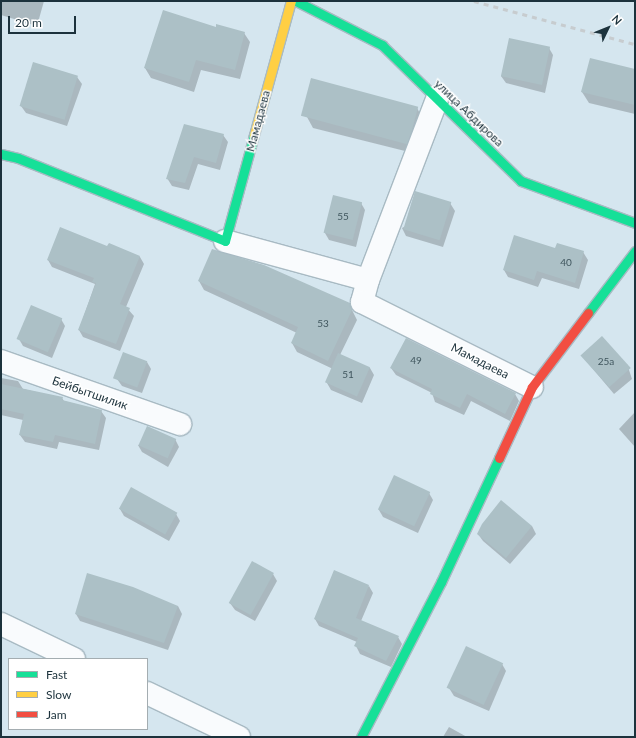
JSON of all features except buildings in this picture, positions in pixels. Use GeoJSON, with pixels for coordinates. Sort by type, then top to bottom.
{"type":"FeatureCollection","features":[{"type":"Feature","properties":{"kind":"street","name":"Мамадаева"},"geometry":{"type":"LineString","coordinates":[[225,241],[291,1]]}},
{"type":"Feature","properties":{"kind":"street","name":"улица Абдирова"},"geometry":{"type":"LineString","coordinates":[[296,1],[382,45],[521,181],[635,223]]}},
{"type":"Feature","properties":{"kind":"street","name":"Мамадаева"},"geometry":{"type":"LineString","coordinates":[[437,99],[368,280],[362,302],[532,388]]}},
{"type":"Feature","properties":{"kind":"street"},"geometry":{"type":"LineString","coordinates":[[1,154],[18,158],[225,241],[368,280]]}},
{"type":"Feature","properties":{"kind":"street"},"geometry":{"type":"LineString","coordinates":[[361,737],[441,582],[532,388],[635,251]]}},
{"type":"Feature","properties":{"kind":"street","name":"Бейбытшилик"},"geometry":{"type":"LineString","coordinates":[[1,361],[180,424]]}},
{"type":"Feature","properties":{"kind":"street"},"geometry":{"type":"LineString","coordinates":[[1,624],[72,658]]}},
{"type":"Feature","properties":{"kind":"street"},"geometry":{"type":"LineString","coordinates":[[148,694],[239,737]]}},
{"type":"Feature","properties":{"kind":"railway"},"geometry":{"type":"LineString","coordinates":[[474,1],[635,44]]}},
{"type":"Feature","properties":{"kind":"traffic: fast"},"geometry":{"type":"LineString","coordinates":[[296,1],[382,45],[521,181],[635,223]]}},
{"type":"Feature","properties":{"kind":"traffic: fast"},"geometry":{"type":"LineString","coordinates":[[1,154],[18,158],[225,241],[254,135]]}},
{"type":"Feature","properties":{"kind":"traffic: fast"},"geometry":{"type":"LineString","coordinates":[[588,313],[635,251]]}},
{"type":"Feature","properties":{"kind":"traffic: fast"},"geometry":{"type":"LineString","coordinates":[[361,737],[441,582],[499,458]]}},
{"type":"Feature","properties":{"kind":"traffic: slow"},"geometry":{"type":"LineString","coordinates":[[254,135],[291,1]]}},
{"type":"Feature","properties":{"kind":"traffic: jam"},"geometry":{"type":"LineString","coordinates":[[499,458],[532,387],[588,313]]}}]}
